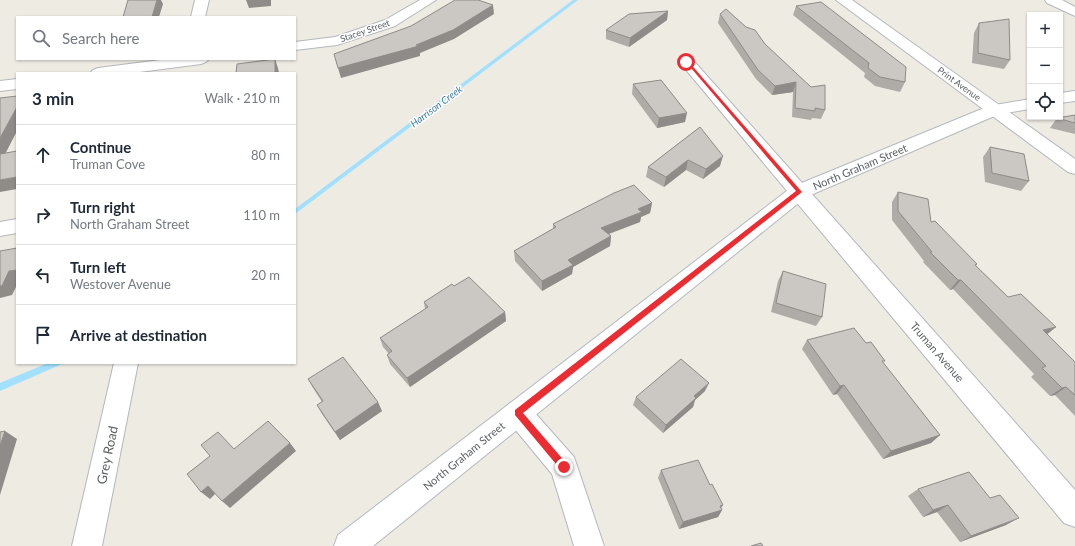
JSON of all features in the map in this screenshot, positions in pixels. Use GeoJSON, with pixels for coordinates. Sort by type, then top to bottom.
{"type":"FeatureCollection","features":[{"type":"Feature","properties":{"kind":"street"},"geometry":{"type":"LineString","coordinates":[[198,16],[202,0]]}},
{"type":"Feature","properties":{"kind":"street","name":"Stacey Street"},"geometry":{"type":"LineString","coordinates":[[296,46],[337,40],[368,30],[390,22],[430,0]]}},
{"type":"Feature","properties":{"kind":"street","name":"Print Avenue"},"geometry":{"type":"LineString","coordinates":[[843,0],[1075,168]]}},
{"type":"Feature","properties":{"kind":"street"},"geometry":{"type":"LineString","coordinates":[[1052,0],[1075,12]]}},
{"type":"Feature","properties":{"kind":"street","name":"Truman Avenue"},"geometry":{"type":"LineString","coordinates":[[686,62],[1075,512]]}},
{"type":"Feature","properties":{"kind":"street"},"geometry":{"type":"LineString","coordinates":[[107,72],[191,63]]}},
{"type":"Feature","properties":{"kind":"street"},"geometry":{"type":"LineString","coordinates":[[0,86],[16,84]]}},
{"type":"Feature","properties":{"kind":"street"},"geometry":{"type":"LineString","coordinates":[[1063,98],[1075,96]]}},
{"type":"Feature","properties":{"kind":"street","name":"North Graham Street"},"geometry":{"type":"LineString","coordinates":[[349,546],[799,192],[995,110],[1027,105]]}},
{"type":"Feature","properties":{"kind":"street"},"geometry":{"type":"LineString","coordinates":[[0,229],[16,226]]}},
{"type":"Feature","properties":{"kind":"street","name":"Grey Road"},"geometry":{"type":"LineString","coordinates":[[88,546],[125,367]]}},
{"type":"Feature","properties":{"kind":"street"},"geometry":{"type":"LineString","coordinates":[[518,412],[564,467],[589,546]]}},
{"type":"Feature","properties":{"kind":"building"},"geometry":{"type":"Polygon","coordinates":[[[128,0],[157,0],[152,16],[123,16],[128,0]]]}},
{"type":"Feature","properties":{"kind":"building"},"geometry":{"type":"Polygon","coordinates":[[[455,0],[478,0],[493,5],[453,30],[416,45],[419,46],[338,68],[334,54],[411,26],[455,0]]]}},
{"type":"Feature","properties":{"kind":"building"},"geometry":{"type":"Polygon","coordinates":[[[821,2],[906,67],[905,82],[880,77],[868,68],[869,63],[796,6],[821,2]]]}},
{"type":"Feature","properties":{"kind":"building"},"geometry":{"type":"Polygon","coordinates":[[[726,9],[746,27],[755,30],[765,44],[811,87],[825,85],[825,110],[815,108],[815,111],[795,108],[796,82],[775,86],[758,70],[720,14],[726,9]]]}},
{"type":"Feature","properties":{"kind":"building"},"geometry":{"type":"Polygon","coordinates":[[[668,11],[630,38],[606,30],[629,14],[668,11]]]}},
{"type":"Feature","properties":{"kind":"building"},"geometry":{"type":"Polygon","coordinates":[[[1009,19],[1010,60],[978,53],[979,23],[1009,19]]]}},
{"type":"Feature","properties":{"kind":"building"},"geometry":{"type":"Polygon","coordinates":[[[275,60],[275,72],[236,72],[237,64],[275,60]]]}},
{"type":"Feature","properties":{"kind":"building"},"geometry":{"type":"Polygon","coordinates":[[[661,80],[687,113],[659,118],[633,84],[661,80]]]}},
{"type":"Feature","properties":{"kind":"building"},"geometry":{"type":"Polygon","coordinates":[[[16,96],[16,109],[0,138],[0,98],[16,96]]]}},
{"type":"Feature","properties":{"kind":"building"},"geometry":{"type":"Polygon","coordinates":[[[1075,115],[1075,123],[1063,120],[1063,117],[1075,115]]]}},
{"type":"Feature","properties":{"kind":"building"},"geometry":{"type":"Polygon","coordinates":[[[700,127],[723,156],[706,169],[688,160],[666,177],[648,167],[700,127]]]}},
{"type":"Feature","properties":{"kind":"building"},"geometry":{"type":"Polygon","coordinates":[[[990,147],[1024,154],[1029,181],[992,173],[990,147]]]}},
{"type":"Feature","properties":{"kind":"building"},"geometry":{"type":"Polygon","coordinates":[[[16,151],[16,177],[0,180],[0,154],[16,151]]]}},
{"type":"Feature","properties":{"kind":"building"},"geometry":{"type":"Polygon","coordinates":[[[634,185],[652,203],[638,209],[642,212],[601,228],[611,236],[568,260],[573,265],[542,281],[514,251],[556,227],[553,224],[614,193],[634,185]]]}},
{"type":"Feature","properties":{"kind":"building"},"geometry":{"type":"Polygon","coordinates":[[[898,192],[928,199],[931,222],[935,221],[977,264],[975,265],[1008,297],[1021,294],[1056,327],[1043,330],[1075,362],[1075,395],[1066,387],[1062,388],[1042,368],[1046,366],[961,280],[958,280],[930,252],[932,252],[898,211],[898,192]]]}},
{"type":"Feature","properties":{"kind":"building"},"geometry":{"type":"Polygon","coordinates":[[[16,248],[16,270],[9,271],[2,286],[0,286],[0,251],[16,248]]]}},
{"type":"Feature","properties":{"kind":"building"},"geometry":{"type":"Polygon","coordinates":[[[783,271],[826,284],[822,317],[776,303],[783,271]]]}},
{"type":"Feature","properties":{"kind":"building"},"geometry":{"type":"Polygon","coordinates":[[[469,277],[505,312],[407,378],[387,355],[392,351],[380,338],[428,307],[424,302],[452,284],[454,286],[469,277]]]}},
{"type":"Feature","properties":{"kind":"building"},"geometry":{"type":"Polygon","coordinates":[[[854,328],[866,343],[871,342],[885,361],[882,361],[940,435],[891,451],[844,385],[840,386],[807,340],[854,328]]]}},
{"type":"Feature","properties":{"kind":"building"},"geometry":{"type":"Polygon","coordinates":[[[343,357],[378,402],[335,432],[317,405],[323,401],[308,379],[343,357]]]}},
{"type":"Feature","properties":{"kind":"building"},"geometry":{"type":"Polygon","coordinates":[[[681,359],[709,383],[694,396],[696,398],[666,425],[636,397],[681,359]]]}},
{"type":"Feature","properties":{"kind":"building"},"geometry":{"type":"Polygon","coordinates":[[[268,421],[290,443],[222,501],[208,486],[201,492],[187,474],[210,456],[201,445],[218,432],[234,449],[268,421]]]}},
{"type":"Feature","properties":{"kind":"building"},"geometry":{"type":"Polygon","coordinates":[[[5,431],[0,446],[0,432],[5,431]]]}},
{"type":"Feature","properties":{"kind":"building"},"geometry":{"type":"Polygon","coordinates":[[[698,460],[710,485],[712,484],[723,505],[720,506],[722,510],[683,522],[661,470],[698,460]]]}},
{"type":"Feature","properties":{"kind":"building"},"geometry":{"type":"Polygon","coordinates":[[[969,472],[990,498],[1000,495],[1019,518],[971,536],[948,505],[933,510],[918,489],[969,472]]]}},
{"type":"Feature","properties":{"kind":"building"},"geometry":{"type":"Polygon","coordinates":[[[761,543],[763,546],[751,546],[761,543]]]}},
{"type":"Feature","properties":{"kind":"waterway","name":"Harrison Creek"},"geometry":{"type":"LineString","coordinates":[[296,211],[576,0]]}},
{"type":"Feature","properties":{"kind":"waterway","name":"Harrison Creek"},"geometry":{"type":"LineString","coordinates":[[0,387],[55,364]]}},
{"type":"Feature","properties":{"kind":"route"},"geometry":{"type":"LineString","coordinates":[[564,467],[518,412],[799,192],[686,62]]}}]}
